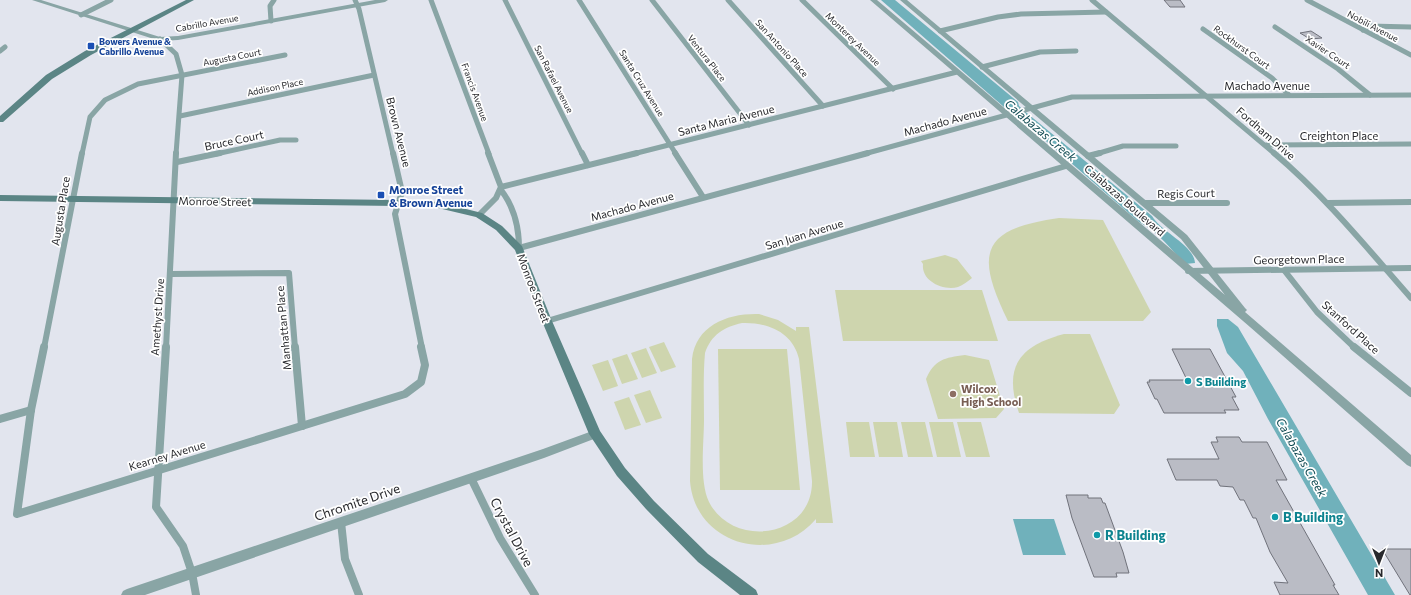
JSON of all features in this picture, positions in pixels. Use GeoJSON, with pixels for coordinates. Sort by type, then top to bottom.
{"type":"FeatureCollection","features":[{"type":"Feature","properties":{"kind":"main road"},"geometry":{"type":"LineString","coordinates":[[0,120],[49,77],[88,53],[191,0]]}},
{"type":"Feature","properties":{"kind":"main road","name":"Monroe Street"},"geometry":{"type":"LineString","coordinates":[[0,198],[398,203],[438,205],[479,215],[499,228],[519,248],[547,321],[595,434],[621,472],[650,505],[703,558],[751,595]]}},
{"type":"Feature","properties":{"kind":"street","name":"Cabrillo Avenue"},"geometry":{"type":"LineString","coordinates":[[35,0],[160,39],[178,38],[271,21],[356,3],[386,0]]}},
{"type":"Feature","properties":{"kind":"street"},"geometry":{"type":"LineString","coordinates":[[81,14],[111,0]]}},
{"type":"Feature","properties":{"kind":"street"},"geometry":{"type":"LineString","coordinates":[[271,21],[270,6],[274,0]]}},
{"type":"Feature","properties":{"kind":"street","name":"Francis Avenue"},"geometry":{"type":"LineString","coordinates":[[431,0],[501,189],[508,198],[520,230],[519,248]]}},
{"type":"Feature","properties":{"kind":"street","name":"San Rafael Avenue"},"geometry":{"type":"LineString","coordinates":[[505,0],[588,165]]}},
{"type":"Feature","properties":{"kind":"street","name":"Santa Cruz Avenue"},"geometry":{"type":"LineString","coordinates":[[578,0],[671,144],[702,197]]}},
{"type":"Feature","properties":{"kind":"street","name":"Ventura Place"},"geometry":{"type":"LineString","coordinates":[[652,0],[749,125]]}},
{"type":"Feature","properties":{"kind":"street","name":"San Antonio Place"},"geometry":{"type":"LineString","coordinates":[[728,0],[823,106]]}},
{"type":"Feature","properties":{"kind":"street","name":"Monterey Avenue"},"geometry":{"type":"LineString","coordinates":[[802,0],[893,88]]}},
{"type":"Feature","properties":{"kind":"street","name":"Calabazas Boulevard"},"geometry":{"type":"LineString","coordinates":[[873,0],[957,72],[1010,114],[1066,166],[1188,271],[1253,324],[1411,462]]}},
{"type":"Feature","properties":{"kind":"street","name":"Calabazas Boulevard"},"geometry":{"type":"LineString","coordinates":[[903,0],[1184,236],[1253,324]]}},
{"type":"Feature","properties":{"kind":"street","name":"Fordham Drive"},"geometry":{"type":"LineString","coordinates":[[1092,0],[1266,145],[1328,203],[1411,298]]}},
{"type":"Feature","properties":{"kind":"street","name":"Nobili Avenue"},"geometry":{"type":"LineString","coordinates":[[1307,0],[1411,55]]}},
{"type":"Feature","properties":{"kind":"street","name":"Brown Avenue"},"geometry":{"type":"LineString","coordinates":[[356,3],[402,192],[394,214],[425,365],[421,382]]}},
{"type":"Feature","properties":{"kind":"street"},"geometry":{"type":"LineString","coordinates":[[940,31],[998,17],[1021,14],[1106,12]]}},
{"type":"Feature","properties":{"kind":"street"},"geometry":{"type":"LineString","coordinates":[[1363,30],[1369,26],[1411,26]]}},
{"type":"Feature","properties":{"kind":"street","name":"Xavier Court"},"geometry":{"type":"LineString","coordinates":[[1275,27],[1338,69],[1370,95]]}},
{"type":"Feature","properties":{"kind":"street","name":"Rockhurst Court"},"geometry":{"type":"LineString","coordinates":[[1203,29],[1272,78],[1289,95]]}},
{"type":"Feature","properties":{"kind":"street","name":"Amethyst Drive"},"geometry":{"type":"LineString","coordinates":[[160,39],[174,51],[179,59],[182,75],[171,274],[157,470],[156,507],[183,546],[192,573],[196,595]]}},
{"type":"Feature","properties":{"kind":"street"},"geometry":{"type":"LineString","coordinates":[[0,51],[3,46]]}},
{"type":"Feature","properties":{"kind":"street"},"geometry":{"type":"LineString","coordinates":[[982,67],[1040,52],[1076,51]]}},
{"type":"Feature","properties":{"kind":"street","name":"Augusta Court"},"geometry":{"type":"LineString","coordinates":[[182,75],[285,55]]}},
{"type":"Feature","properties":{"kind":"street","name":"Santa Maria Avenue"},"geometry":{"type":"LineString","coordinates":[[501,189],[588,165],[957,72]]}},
{"type":"Feature","properties":{"kind":"street","name":"Augusta Place"},"geometry":{"type":"LineString","coordinates":[[31,410],[84,139],[90,116],[105,100],[138,84],[182,75]]}},
{"type":"Feature","properties":{"kind":"street","name":"Addison Place"},"geometry":{"type":"LineString","coordinates":[[180,116],[374,75]]}},
{"type":"Feature","properties":{"kind":"street","name":"Machado Avenue"},"geometry":{"type":"LineString","coordinates":[[519,248],[1072,97],[1207,95],[1411,95]]}},
{"type":"Feature","properties":{"kind":"street","name":"Bruce Court"},"geometry":{"type":"LineString","coordinates":[[177,162],[280,140],[296,140]]}},
{"type":"Feature","properties":{"kind":"street","name":"Creighton Place"},"geometry":{"type":"LineString","coordinates":[[1266,145],[1411,144]]}},
{"type":"Feature","properties":{"kind":"street"},"geometry":{"type":"LineString","coordinates":[[1088,156],[1123,146],[1176,146]]}},
{"type":"Feature","properties":{"kind":"street","name":"San Juan Avenue"},"geometry":{"type":"LineString","coordinates":[[547,321],[1066,166]]}},
{"type":"Feature","properties":{"kind":"street"},"geometry":{"type":"LineString","coordinates":[[479,215],[489,206],[501,189]]}},
{"type":"Feature","properties":{"kind":"street"},"geometry":{"type":"LineString","coordinates":[[1328,203],[1411,202]]}},
{"type":"Feature","properties":{"kind":"street","name":"Regis Court"},"geometry":{"type":"LineString","coordinates":[[1145,204],[1227,203]]}},
{"type":"Feature","properties":{"kind":"street","name":"Georgetown Place"},"geometry":{"type":"LineString","coordinates":[[1188,271],[1411,268]]}},
{"type":"Feature","properties":{"kind":"street","name":"Stanford Place"},"geometry":{"type":"LineString","coordinates":[[1284,270],[1303,297],[1323,319],[1345,340],[1411,393]]}},
{"type":"Feature","properties":{"kind":"street","name":"Manhattan Place"},"geometry":{"type":"LineString","coordinates":[[171,274],[289,273],[302,426]]}},
{"type":"Feature","properties":{"kind":"street","name":"Kearney Avenue"},"geometry":{"type":"LineString","coordinates":[[31,410],[17,514],[405,394],[421,382]]}},
{"type":"Feature","properties":{"kind":"street"},"geometry":{"type":"LineString","coordinates":[[0,419],[31,410]]}},
{"type":"Feature","properties":{"kind":"street","name":"Chromite Drive"},"geometry":{"type":"LineString","coordinates":[[127,595],[471,478],[595,434]]}},
{"type":"Feature","properties":{"kind":"street","name":"Crystal Drive"},"geometry":{"type":"LineString","coordinates":[[471,478],[491,525],[517,570],[535,595]]}},
{"type":"Feature","properties":{"kind":"street"},"geometry":{"type":"LineString","coordinates":[[341,522],[345,559],[359,595]]}},
{"type":"Feature","properties":{"kind":"green space"},"geometry":{"type":"Polygon","coordinates":[[[1059,218],[1103,220],[1151,312],[1143,321],[1008,321],[997,297],[991,277],[989,261],[992,248],[1000,237],[1014,229],[1033,223],[1059,218]]]}},
{"type":"Feature","properties":{"kind":"green space"},"geometry":{"type":"Polygon","coordinates":[[[945,255],[957,259],[972,278],[958,287],[952,288],[940,286],[929,280],[923,270],[923,264],[921,261],[945,255]]]}},
{"type":"Feature","properties":{"kind":"green space"},"geometry":{"type":"Polygon","coordinates":[[[835,290],[982,290],[998,341],[843,341],[835,290]]]}},
{"type":"Feature","properties":{"kind":"green space"},"geometry":{"type":"Polygon","coordinates":[[[747,314],[759,314],[778,320],[796,331],[796,327],[809,327],[833,523],[816,523],[816,519],[799,534],[780,542],[759,545],[740,542],[721,534],[706,521],[695,503],[690,481],[692,359],[695,347],[700,337],[715,323],[747,314]],[[742,323],[729,327],[719,333],[711,341],[705,353],[703,473],[704,484],[709,502],[720,517],[735,527],[752,531],[770,530],[786,525],[800,515],[809,500],[812,481],[799,359],[796,350],[785,335],[778,330],[761,324],[742,323]]]}},
{"type":"Feature","properties":{"kind":"green space"},"geometry":{"type":"Polygon","coordinates":[[[1064,334],[1090,334],[1120,405],[1114,414],[1019,413],[1014,397],[1013,383],[1014,371],[1019,361],[1026,352],[1036,345],[1064,334]]]}},
{"type":"Feature","properties":{"kind":"green space"},"geometry":{"type":"Polygon","coordinates":[[[664,342],[676,367],[661,372],[649,347],[664,342]]]}},
{"type":"Feature","properties":{"kind":"green space"},"geometry":{"type":"Polygon","coordinates":[[[646,348],[657,373],[642,378],[631,353],[646,348]]]}},
{"type":"Feature","properties":{"kind":"green space"},"geometry":{"type":"Polygon","coordinates":[[[718,349],[787,349],[800,490],[720,490],[718,349]]]}},
{"type":"Feature","properties":{"kind":"green space"},"geometry":{"type":"Polygon","coordinates":[[[627,354],[638,379],[622,384],[612,359],[627,354]]]}},
{"type":"Feature","properties":{"kind":"green space"},"geometry":{"type":"Polygon","coordinates":[[[965,355],[989,360],[1004,409],[996,418],[938,419],[926,379],[929,372],[937,363],[951,357],[965,355]]]}},
{"type":"Feature","properties":{"kind":"green space"},"geometry":{"type":"Polygon","coordinates":[[[608,360],[618,386],[603,391],[592,365],[608,360]]]}},
{"type":"Feature","properties":{"kind":"green space"},"geometry":{"type":"Polygon","coordinates":[[[650,390],[662,418],[646,423],[634,395],[650,390]]]}},
{"type":"Feature","properties":{"kind":"green space"},"geometry":{"type":"Polygon","coordinates":[[[629,397],[641,425],[625,430],[614,402],[629,397]]]}},
{"type":"Feature","properties":{"kind":"green space"},"geometry":{"type":"Polygon","coordinates":[[[846,422],[869,422],[875,457],[850,457],[846,422]]]}},
{"type":"Feature","properties":{"kind":"green space"},"geometry":{"type":"Polygon","coordinates":[[[873,422],[897,422],[903,457],[879,457],[873,422]]]}},
{"type":"Feature","properties":{"kind":"green space"},"geometry":{"type":"Polygon","coordinates":[[[901,422],[925,422],[933,457],[908,457],[901,422]]]}},
{"type":"Feature","properties":{"kind":"green space"},"geometry":{"type":"Polygon","coordinates":[[[929,422],[953,422],[961,457],[937,457],[929,422]]]}},
{"type":"Feature","properties":{"kind":"green space"},"geometry":{"type":"Polygon","coordinates":[[[957,422],[981,422],[990,457],[966,457],[957,422]]]}},
{"type":"Feature","properties":{"kind":"water","name":"Calabazas Creek"},"geometry":{"type":"Polygon","coordinates":[[[881,0],[895,0],[1018,102],[1019,106],[1028,114],[1152,216],[1162,228],[1183,244],[1193,256],[1195,263],[1185,264],[1158,236],[1139,222],[1008,108],[1004,107],[881,0]]]}},
{"type":"Feature","properties":{"kind":"water","name":"Calabazas Creek"},"geometry":{"type":"Polygon","coordinates":[[[1217,319],[1228,319],[1238,327],[1395,595],[1368,595],[1268,419],[1243,371],[1227,353],[1217,326],[1217,319]]]}},
{"type":"Feature","properties":{"kind":"water"},"geometry":{"type":"Polygon","coordinates":[[[1013,519],[1054,519],[1066,555],[1023,555],[1013,519]]]}},
{"type":"Feature","properties":{"kind":"building"},"geometry":{"type":"Polygon","coordinates":[[[1164,0],[1180,0],[1185,7],[1170,7],[1164,0]]]}},
{"type":"Feature","properties":{"kind":"building"},"geometry":{"type":"Polygon","coordinates":[[[1311,31],[1322,38],[1310,39],[1300,33],[1311,31]]]}},
{"type":"Feature","properties":{"kind":"building","name":"S Building"},"geometry":{"type":"Polygon","coordinates":[[[1172,349],[1210,349],[1236,397],[1232,397],[1239,410],[1224,410],[1226,413],[1164,413],[1147,382],[1150,382],[1149,380],[1187,380],[1172,349]]]}},
{"type":"Feature","properties":{"kind":"building","name":"B Building"},"geometry":{"type":"Polygon","coordinates":[[[1216,437],[1239,437],[1242,442],[1267,442],[1287,480],[1276,480],[1335,585],[1333,585],[1339,595],[1280,595],[1274,582],[1288,583],[1270,552],[1256,518],[1253,518],[1244,500],[1240,500],[1233,487],[1220,486],[1217,480],[1176,480],[1167,459],[1219,459],[1211,442],[1218,442],[1216,437]]]}},
{"type":"Feature","properties":{"kind":"building","name":"R Building"},"geometry":{"type":"Polygon","coordinates":[[[1066,495],[1088,495],[1088,498],[1101,498],[1103,503],[1105,503],[1129,573],[1116,573],[1117,577],[1094,577],[1072,518],[1066,495]]]}},
{"type":"Feature","properties":{"kind":"building"},"geometry":{"type":"Polygon","coordinates":[[[1382,549],[1411,549],[1411,595],[1410,595],[1382,549]]]}},
{"type":"Feature","properties":{"kind":"place","name":"Bowers Avenue & Cabrillo Avenue"},"geometry":{"type":"Point","coordinates":[91,46]}},
{"type":"Feature","properties":{"kind":"place","name":"Monroe Street & Brown Avenue"},"geometry":{"type":"Point","coordinates":[381,195]}},
{"type":"Feature","properties":{"kind":"place","name":"S Building"},"geometry":{"type":"Point","coordinates":[1188,381]}},
{"type":"Feature","properties":{"kind":"place","name":"Wilcox High School"},"geometry":{"type":"Point","coordinates":[953,394]}},
{"type":"Feature","properties":{"kind":"place","name":"B Building"},"geometry":{"type":"Point","coordinates":[1275,517]}},
{"type":"Feature","properties":{"kind":"place","name":"R Building"},"geometry":{"type":"Point","coordinates":[1097,535]}}]}
